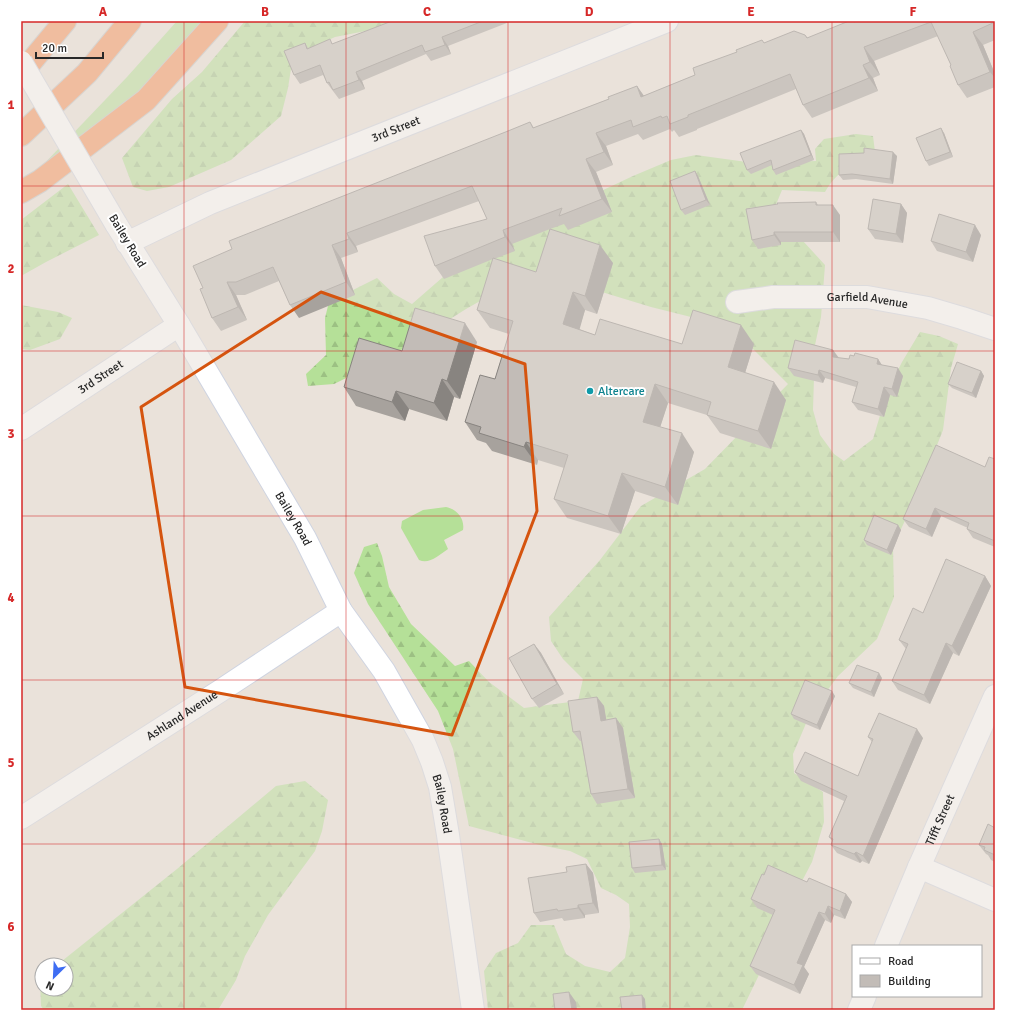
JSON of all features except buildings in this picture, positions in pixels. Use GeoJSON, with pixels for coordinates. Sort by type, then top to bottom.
{"type":"FeatureCollection","features":[{"type":"Feature","properties":{"kind":"highway"},"geometry":{"type":"LineString","coordinates":[[21,74],[57,21]]}},
{"type":"Feature","properties":{"kind":"highway"},"geometry":{"type":"LineString","coordinates":[[21,74],[65,21]]}},
{"type":"Feature","properties":{"kind":"highway"},"geometry":{"type":"LineString","coordinates":[[21,135],[87,73],[130,21]]}},
{"type":"Feature","properties":{"kind":"highway"},"geometry":{"type":"LineString","coordinates":[[21,192],[40,181],[146,100],[217,21]]}},
{"type":"Feature","properties":{"kind":"street","name":"3rd Street"},"geometry":{"type":"LineString","coordinates":[[127,243],[210,203],[667,21]]}},
{"type":"Feature","properties":{"kind":"street","name":"Bailey Road"},"geometry":{"type":"LineString","coordinates":[[21,62],[127,243],[179,325],[305,538],[341,611],[384,671],[423,740],[440,786],[473,1010]]}},
{"type":"Feature","properties":{"kind":"street","name":"Garfield Avenue"},"geometry":{"type":"LineString","coordinates":[[737,302],[772,297],[867,297],[928,308],[995,330]]}},
{"type":"Feature","properties":{"kind":"street","name":"3rd Street"},"geometry":{"type":"LineString","coordinates":[[21,429],[179,325]]}},
{"type":"Feature","properties":{"kind":"street","name":"Ashland Avenue"},"geometry":{"type":"LineString","coordinates":[[21,818],[220,691],[341,611]]}},
{"type":"Feature","properties":{"kind":"street","name":"Tifft Street"},"geometry":{"type":"LineString","coordinates":[[886,945],[919,867],[995,696]]}},
{"type":"Feature","properties":{"kind":"street"},"geometry":{"type":"LineString","coordinates":[[919,867],[995,900]]}},
{"type":"Feature","properties":{"kind":"street"},"geometry":{"type":"LineString","coordinates":[[859,1010],[865,997]]}},
{"type":"Feature","properties":{"kind":"highlighted area"},"geometry":{"type":"Polygon","coordinates":[[[321,292],[525,364],[537,511],[452,735],[185,687],[141,407],[321,292]]]}},
{"type":"Feature","properties":{"kind":"green space"},"geometry":{"type":"Polygon","coordinates":[[[177,21],[204,21],[127,106],[37,173],[127,77],[177,21]]]}},
{"type":"Feature","properties":{"kind":"green space"},"geometry":{"type":"Polygon","coordinates":[[[245,21],[399,21],[391,26],[335,37],[293,56],[288,88],[281,116],[231,160],[169,187],[147,191],[133,187],[122,158],[172,99],[202,72],[245,21]]]}},
{"type":"Feature","properties":{"kind":"green space"},"geometry":{"type":"Polygon","coordinates":[[[856,134],[873,136],[875,152],[847,168],[835,178],[825,192],[782,190],[775,207],[825,265],[821,317],[815,345],[813,410],[820,435],[834,454],[844,461],[873,439],[887,392],[902,362],[920,332],[939,336],[958,344],[951,368],[943,430],[919,491],[893,546],[894,597],[877,639],[838,676],[810,714],[793,754],[794,773],[823,792],[824,822],[812,862],[792,900],[772,948],[742,1010],[488,1010],[484,971],[496,953],[518,943],[531,925],[554,925],[566,954],[585,966],[610,972],[625,958],[630,927],[629,904],[616,895],[601,888],[587,859],[570,851],[540,845],[469,826],[453,749],[438,711],[368,604],[354,573],[364,547],[377,543],[382,556],[389,587],[411,624],[455,666],[469,661],[489,682],[524,708],[578,701],[583,679],[563,659],[551,641],[549,617],[600,560],[641,506],[705,469],[788,384],[731,327],[651,307],[533,271],[466,309],[393,355],[334,384],[308,386],[306,374],[326,355],[325,318],[329,302],[377,278],[394,294],[412,304],[443,277],[487,234],[599,192],[671,160],[696,155],[754,163],[816,161],[815,149],[824,139],[856,134]]]}},
{"type":"Feature","properties":{"kind":"green space"},"geometry":{"type":"Polygon","coordinates":[[[68,184],[99,235],[21,276],[21,220],[68,184]]]}},
{"type":"Feature","properties":{"kind":"green space"},"geometry":{"type":"Polygon","coordinates":[[[21,305],[58,312],[72,318],[60,339],[30,350],[21,349],[21,305]]]}},
{"type":"Feature","properties":{"kind":"green space"},"geometry":{"type":"Polygon","coordinates":[[[446,507],[457,512],[463,522],[463,530],[444,540],[448,549],[438,556],[426,561],[419,560],[401,528],[402,521],[423,510],[446,507]]]}},
{"type":"Feature","properties":{"kind":"green space"},"geometry":{"type":"Polygon","coordinates":[[[305,781],[328,800],[322,831],[315,851],[268,915],[245,956],[236,980],[218,1010],[44,1010],[41,1006],[41,997],[74,997],[74,957],[67,957],[177,869],[276,786],[305,781]]]}},
{"type":"Feature","properties":{"kind":"place","name":"Altercare"},"geometry":{"type":"Point","coordinates":[590,391]}}]}
